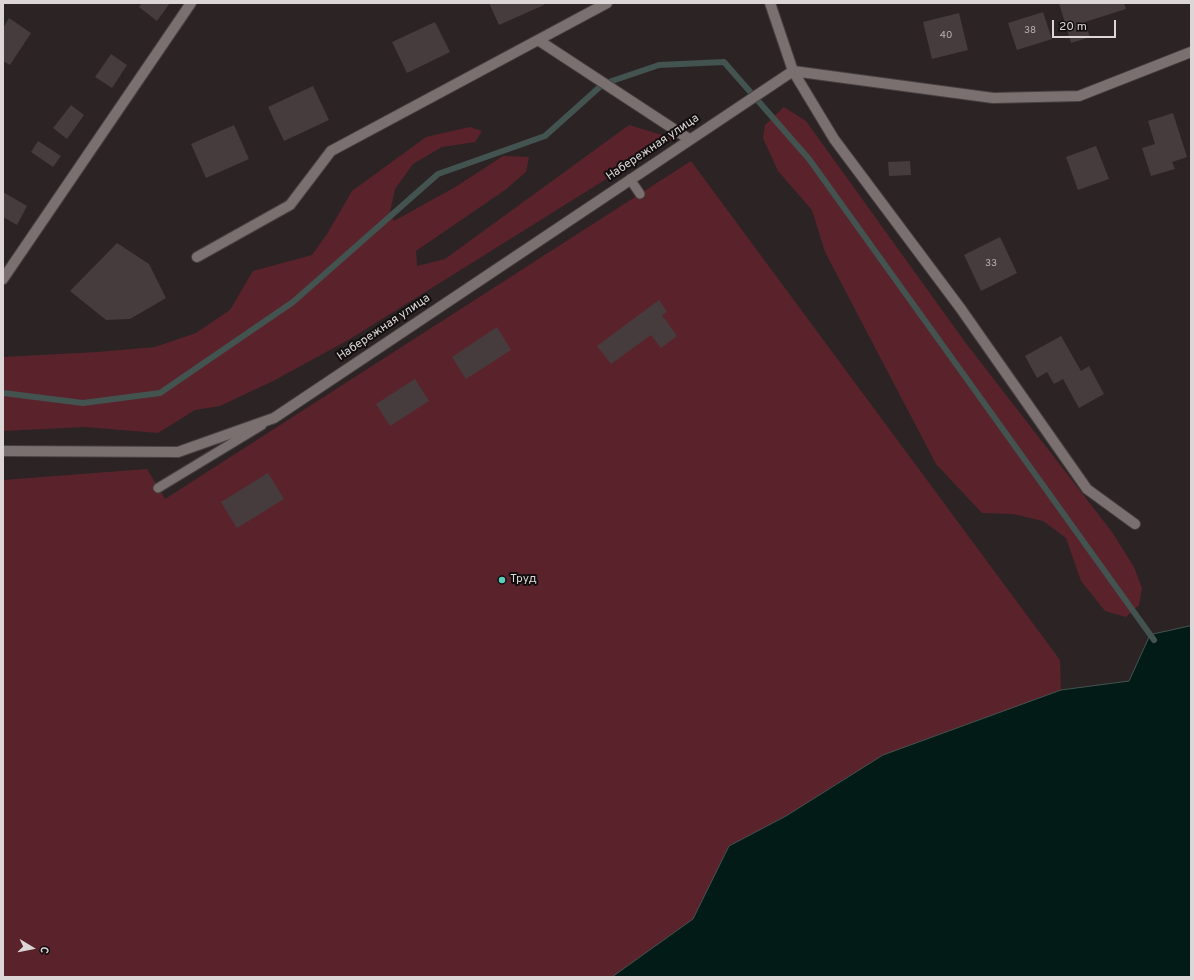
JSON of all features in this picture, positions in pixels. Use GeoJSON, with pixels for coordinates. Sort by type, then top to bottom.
{"type":"FeatureCollection","features":[{"type":"Feature","properties":{"kind":"street"},"geometry":{"type":"LineString","coordinates":[[3,279],[191,3]]}},
{"type":"Feature","properties":{"kind":"street"},"geometry":{"type":"LineString","coordinates":[[197,257],[290,205],[331,151],[607,3]]}},
{"type":"Feature","properties":{"kind":"street"},"geometry":{"type":"LineString","coordinates":[[770,3],[793,71],[834,139],[961,309],[1087,489],[1135,524]]}},
{"type":"Feature","properties":{"kind":"street"},"geometry":{"type":"LineString","coordinates":[[538,40],[689,139]]}},
{"type":"Feature","properties":{"kind":"street"},"geometry":{"type":"LineString","coordinates":[[793,71],[993,98],[1079,96],[1191,52]]}},
{"type":"Feature","properties":{"kind":"street","name":"Набережная улица"},"geometry":{"type":"LineString","coordinates":[[3,451],[178,452],[274,418],[689,139],[793,71]]}},
{"type":"Feature","properties":{"kind":"lane"},"geometry":{"type":"LineString","coordinates":[[630,179],[640,194]]}},
{"type":"Feature","properties":{"kind":"lane"},"geometry":{"type":"LineString","coordinates":[[158,488],[274,418]]}},
{"type":"Feature","properties":{"kind":"shaded area"},"geometry":{"type":"Polygon","coordinates":[[[784,107],[806,121],[965,342],[1112,532],[1134,567],[1142,588],[1139,605],[1126,617],[1105,611],[1081,581],[1066,538],[1043,521],[1013,514],[982,513],[936,464],[825,252],[812,210],[778,171],[763,138],[765,125],[784,107]]]}},
{"type":"Feature","properties":{"kind":"shaded area"},"geometry":{"type":"Polygon","coordinates":[[[629,125],[672,138],[350,339],[275,380],[220,406],[195,410],[158,433],[85,427],[3,431],[3,357],[98,352],[155,347],[196,333],[230,310],[253,271],[312,255],[327,234],[352,191],[426,137],[470,127],[482,131],[475,142],[442,147],[413,164],[395,189],[390,212],[394,221],[457,186],[503,156],[529,157],[526,172],[505,190],[416,251],[417,266],[445,259],[629,125]]]}},
{"type":"Feature","properties":{"kind":"shaded area","name":"Труд"},"geometry":{"type":"Polygon","coordinates":[[[691,161],[1060,660],[1061,690],[883,755],[786,816],[729,846],[693,919],[612,977],[3,977],[3,480],[147,469],[165,499],[691,161]]]}},
{"type":"Feature","properties":{"kind":"shaded area"},"geometry":{"type":"Polygon","coordinates":[[[1191,626],[1191,977],[612,977],[693,919],[729,846],[786,816],[883,755],[1061,690],[1129,681],[1150,635],[1191,626]]]}},
{"type":"Feature","properties":{"kind":"building"},"geometry":{"type":"Polygon","coordinates":[[[142,3],[170,3],[157,21],[139,7],[142,3]]]}},
{"type":"Feature","properties":{"kind":"building"},"geometry":{"type":"Polygon","coordinates":[[[489,3],[543,3],[544,5],[499,25],[489,3]]]}},
{"type":"Feature","properties":{"kind":"building"},"geometry":{"type":"Polygon","coordinates":[[[1059,3],[1124,3],[1126,9],[1085,22],[1090,37],[1071,43],[1059,3]]]}},
{"type":"Feature","properties":{"kind":"building"},"geometry":{"type":"Polygon","coordinates":[[[1043,12],[1052,39],[1017,50],[1008,23],[1043,12]]]}},
{"type":"Feature","properties":{"kind":"building"},"geometry":{"type":"Polygon","coordinates":[[[959,13],[968,50],[932,59],[923,22],[959,13]]]}},
{"type":"Feature","properties":{"kind":"building"},"geometry":{"type":"Polygon","coordinates":[[[9,18],[31,33],[10,65],[3,61],[3,28],[9,18]]]}},
{"type":"Feature","properties":{"kind":"building"},"geometry":{"type":"Polygon","coordinates":[[[435,22],[450,52],[407,73],[392,42],[435,22]]]}},
{"type":"Feature","properties":{"kind":"building"},"geometry":{"type":"Polygon","coordinates":[[[111,54],[127,65],[112,88],[95,77],[111,54]]]}},
{"type":"Feature","properties":{"kind":"building"},"geometry":{"type":"Polygon","coordinates":[[[313,86],[329,120],[284,141],[268,107],[313,86]]]}},
{"type":"Feature","properties":{"kind":"building"},"geometry":{"type":"Polygon","coordinates":[[[71,105],[84,115],[67,139],[53,128],[71,105]]]}},
{"type":"Feature","properties":{"kind":"building"},"geometry":{"type":"Polygon","coordinates":[[[1173,113],[1187,157],[1172,162],[1175,169],[1151,176],[1142,148],[1155,144],[1148,121],[1173,113]]]}},
{"type":"Feature","properties":{"kind":"building"},"geometry":{"type":"Polygon","coordinates":[[[234,125],[249,159],[206,178],[191,144],[234,125]]]}},
{"type":"Feature","properties":{"kind":"building"},"geometry":{"type":"Polygon","coordinates":[[[38,141],[61,156],[53,167],[31,152],[38,141]]]}},
{"type":"Feature","properties":{"kind":"building"},"geometry":{"type":"Polygon","coordinates":[[[1096,146],[1109,179],[1078,190],[1066,157],[1096,146]]]}},
{"type":"Feature","properties":{"kind":"building"},"geometry":{"type":"Polygon","coordinates":[[[910,161],[911,175],[889,176],[888,162],[910,161]]]}},
{"type":"Feature","properties":{"kind":"building"},"geometry":{"type":"Polygon","coordinates":[[[3,192],[27,206],[17,225],[3,217],[3,192]]]}},
{"type":"Feature","properties":{"kind":"building"},"geometry":{"type":"Polygon","coordinates":[[[1000,237],[1017,273],[981,291],[964,255],[1000,237]]]}},
{"type":"Feature","properties":{"kind":"building"},"geometry":{"type":"Polygon","coordinates":[[[117,243],[149,264],[166,298],[130,319],[106,320],[70,291],[117,243]]]}},
{"type":"Feature","properties":{"kind":"building"},"geometry":{"type":"Polygon","coordinates":[[[659,300],[667,312],[662,315],[677,336],[661,348],[651,335],[611,364],[597,346],[659,300]]]}},
{"type":"Feature","properties":{"kind":"building"},"geometry":{"type":"Polygon","coordinates":[[[497,327],[511,350],[466,379],[452,357],[497,327]]]}},
{"type":"Feature","properties":{"kind":"building"},"geometry":{"type":"Polygon","coordinates":[[[1061,336],[1081,371],[1089,366],[1104,394],[1079,408],[1063,379],[1054,384],[1047,372],[1037,378],[1025,356],[1061,336]]]}},
{"type":"Feature","properties":{"kind":"building"},"geometry":{"type":"Polygon","coordinates":[[[415,379],[429,401],[390,426],[376,404],[415,379]]]}},
{"type":"Feature","properties":{"kind":"building"},"geometry":{"type":"Polygon","coordinates":[[[268,473],[284,499],[237,528],[221,502],[268,473]]]}},
{"type":"Feature","properties":{"kind":"waterway"},"geometry":{"type":"LineString","coordinates":[[3,393],[83,403],[160,393],[293,302],[438,174],[545,136],[603,84],[659,65],[724,62],[809,159],[1154,640]]}},
{"type":"Feature","properties":{"kind":"place","name":"Труд"},"geometry":{"type":"Point","coordinates":[502,580]}}]}
